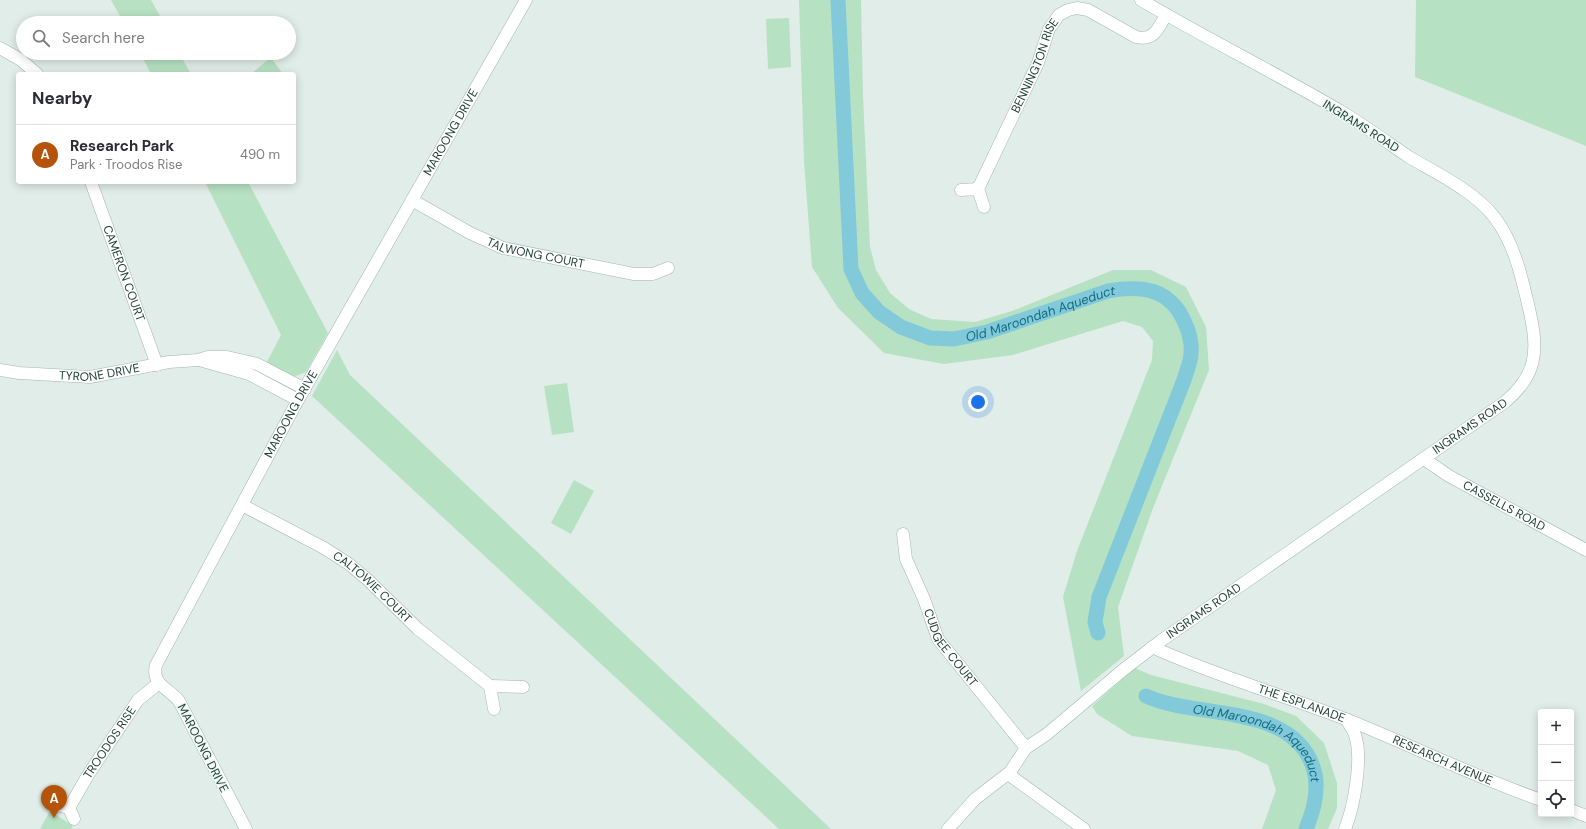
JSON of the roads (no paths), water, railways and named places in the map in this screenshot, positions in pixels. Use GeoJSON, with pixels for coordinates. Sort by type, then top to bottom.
{"type":"FeatureCollection","features":[{"type":"Feature","properties":{"kind":"street","name":"MAROONG DRIVE"},"geometry":{"type":"LineString","coordinates":[[246,829],[179,701],[159,683],[154,670],[298,400],[526,0]]}},
{"type":"Feature","properties":{"kind":"street","name":"INGRAMS ROAD"},"geometry":{"type":"LineString","coordinates":[[948,829],[975,799],[1008,774],[1026,748],[1047,734],[1117,674],[1152,647],[1515,394],[1526,381],[1533,365],[1534,334],[1528,302],[1512,249],[1501,227],[1489,210],[1473,197],[1354,120],[1141,0]]}},
{"type":"Feature","properties":{"kind":"street","name":"BENNINGTON RISE"},"geometry":{"type":"LineString","coordinates":[[978,189],[1038,63],[1049,29],[1059,15],[1068,10],[1077,8],[1088,10],[1136,37],[1144,39],[1151,37],[1156,32],[1166,15]]}},
{"type":"Feature","properties":{"kind":"street"},"geometry":{"type":"LineString","coordinates":[[0,48],[16,57]]}},
{"type":"Feature","properties":{"kind":"street"},"geometry":{"type":"LineString","coordinates":[[21,60],[35,72]]}},
{"type":"Feature","properties":{"kind":"street","name":"CAMERON COURT"},"geometry":{"type":"LineString","coordinates":[[92,184],[157,365]]}},
{"type":"Feature","properties":{"kind":"street"},"geometry":{"type":"LineString","coordinates":[[961,190],[978,189],[984,207]]}},
{"type":"Feature","properties":{"kind":"street","name":"TALWONG COURT"},"geometry":{"type":"LineString","coordinates":[[412,200],[476,236],[510,250],[634,274],[652,274],[668,268]]}},
{"type":"Feature","properties":{"kind":"street","name":"TYRONE DRIVE"},"geometry":{"type":"LineString","coordinates":[[0,370],[19,373],[77,377],[121,372],[157,365],[198,360],[214,356],[240,359],[266,368],[305,389]]}},
{"type":"Feature","properties":{"kind":"street","name":"TYRONE DRIVE"},"geometry":{"type":"LineString","coordinates":[[198,360],[249,374],[298,400]]}},
{"type":"Feature","properties":{"kind":"street","name":"CASSELLS ROAD"},"geometry":{"type":"LineString","coordinates":[[1424,458],[1448,476],[1586,550]]}},
{"type":"Feature","properties":{"kind":"street","name":"CALTOWIE COURT"},"geometry":{"type":"LineString","coordinates":[[242,505],[324,548],[349,564],[368,580],[418,629],[490,686]]}},
{"type":"Feature","properties":{"kind":"street","name":"CUDGEE COURT"},"geometry":{"type":"LineString","coordinates":[[903,534],[906,559],[924,599],[938,639],[1026,748]]}},
{"type":"Feature","properties":{"kind":"street","name":"THE ESPLANADE"},"geometry":{"type":"LineString","coordinates":[[1152,647],[1201,668],[1346,719],[1355,736],[1358,759],[1354,803],[1345,829]]}},
{"type":"Feature","properties":{"kind":"street","name":"TROODOS RISE"},"geometry":{"type":"LineString","coordinates":[[56,805],[71,814],[88,776],[138,700],[159,683]]}},
{"type":"Feature","properties":{"kind":"street"},"geometry":{"type":"LineString","coordinates":[[494,709],[490,686],[523,687]]}},
{"type":"Feature","properties":{"kind":"street","name":"RESEARCH AVENUE"},"geometry":{"type":"LineString","coordinates":[[1346,719],[1538,799]]}},
{"type":"Feature","properties":{"kind":"street"},"geometry":{"type":"LineString","coordinates":[[1008,774],[1084,829]]}},
{"type":"Feature","properties":{"kind":"street"},"geometry":{"type":"LineString","coordinates":[[1574,811],[1586,816]]}},
{"type":"Feature","properties":{"kind":"waterway","name":"Old Maroondah Aqueduct"},"geometry":{"type":"LineString","coordinates":[[838,0],[851,269],[862,293],[879,312],[901,327],[930,338],[954,339],[987,332],[1108,291],[1120,289],[1143,289],[1163,296],[1171,302],[1179,311],[1186,326],[1191,345],[1191,356],[1189,363],[1184,380],[1099,597],[1095,622],[1098,633]]}},
{"type":"Feature","properties":{"kind":"waterway","name":"Old Maroondah Aqueduct"},"geometry":{"type":"LineString","coordinates":[[1146,696],[1167,703],[1240,716],[1264,722],[1285,732],[1302,747],[1313,767],[1315,775],[1315,798],[1306,829]]}},
{"type":"Feature","properties":{"kind":"place","name":"Research Park"},"geometry":{"type":"Point","coordinates":[54,818]}}]}
